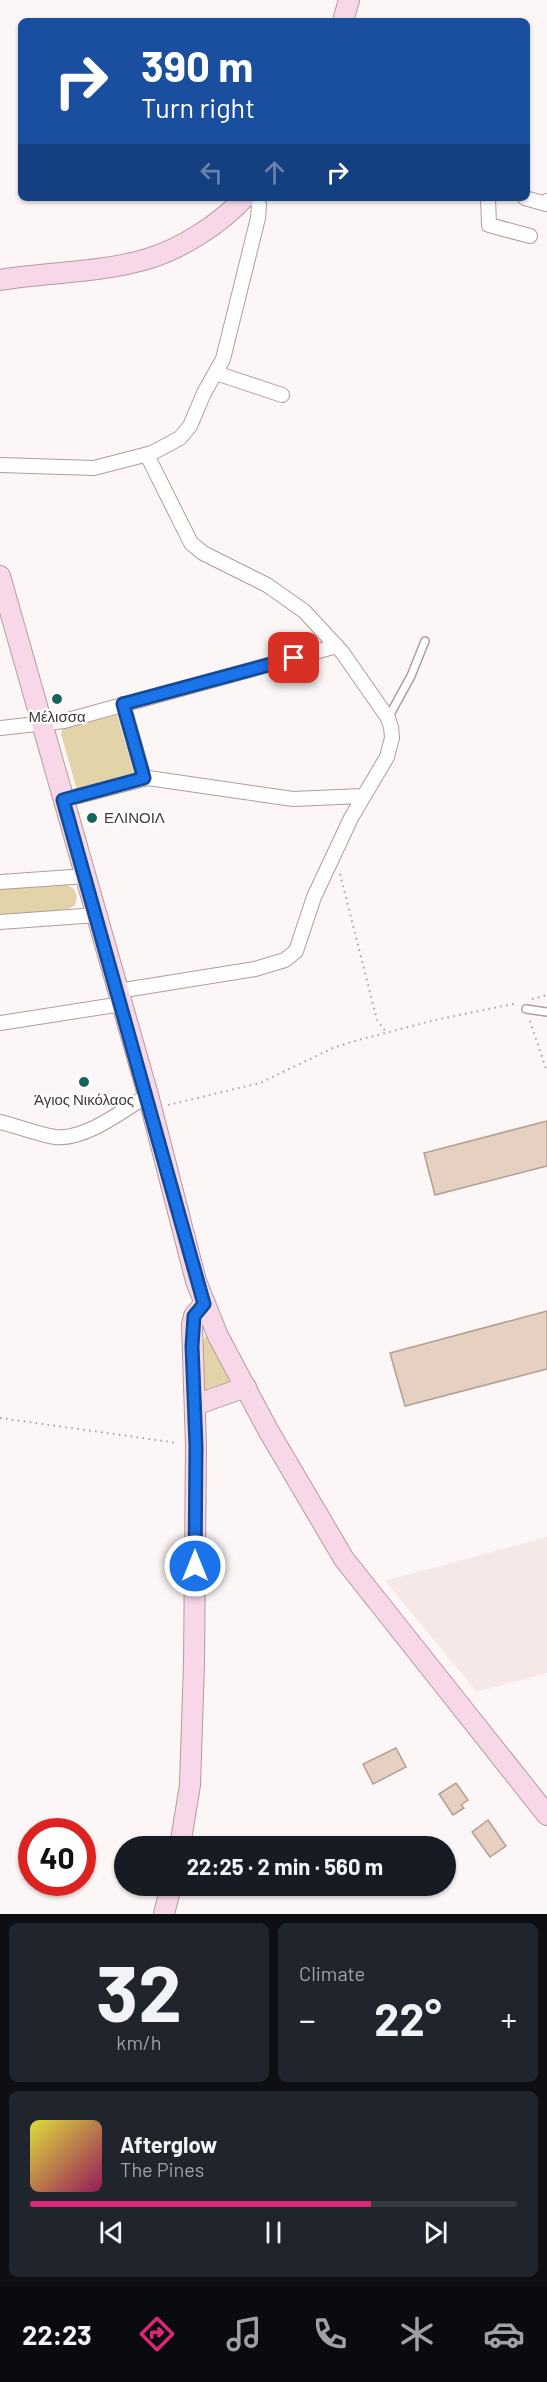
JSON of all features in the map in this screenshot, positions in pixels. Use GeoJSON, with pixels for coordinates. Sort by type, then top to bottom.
{"type":"FeatureCollection","features":[{"type":"Feature","properties":{"kind":"street"},"geometry":{"type":"LineString","coordinates":[[345,18],[349,0]]}},
{"type":"Feature","properties":{"kind":"street"},"geometry":{"type":"LineString","coordinates":[[530,199],[546,204],[547,201]]}},
{"type":"Feature","properties":{"kind":"street"},"geometry":{"type":"LineString","coordinates":[[0,280],[148,259],[182,244],[240,201]]}},
{"type":"Feature","properties":{"kind":"street"},"geometry":{"type":"LineString","coordinates":[[0,465],[83,469],[147,455],[169,446],[186,432],[228,344],[258,218],[257,201]]}},
{"type":"Feature","properties":{"kind":"street"},"geometry":{"type":"LineString","coordinates":[[488,201],[489,225],[530,236]]}},
{"type":"Feature","properties":{"kind":"street"},"geometry":{"type":"LineString","coordinates":[[0,272],[65,271]]}},
{"type":"Feature","properties":{"kind":"street"},"geometry":{"type":"LineString","coordinates":[[216,372],[282,395]]}},
{"type":"Feature","properties":{"kind":"street"},"geometry":{"type":"LineString","coordinates":[[0,1023],[255,969],[285,960],[297,948],[314,897],[334,854],[362,796],[387,758],[392,738],[388,718],[337,646],[304,611],[284,596],[196,548],[186,535],[147,455]]}},
{"type":"Feature","properties":{"kind":"street"},"geometry":{"type":"LineString","coordinates":[[0,576],[41,726],[97,915],[204,1304],[218,1336],[344,1559],[547,1815]]}},
{"type":"Feature","properties":{"kind":"street"},"geometry":{"type":"LineString","coordinates":[[0,728],[41,726],[337,646]]}},
{"type":"Feature","properties":{"kind":"street"},"geometry":{"type":"LineString","coordinates":[[123,704],[144,778]]}},
{"type":"Feature","properties":{"kind":"street"},"geometry":{"type":"LineString","coordinates":[[63,800],[144,778],[294,799],[362,796]]}},
{"type":"Feature","properties":{"kind":"street"},"geometry":{"type":"LineString","coordinates":[[0,882],[86,876]]}},
{"type":"Feature","properties":{"kind":"street"},"geometry":{"type":"LineString","coordinates":[[0,922],[97,915]]}},
{"type":"Feature","properties":{"kind":"street"},"geometry":{"type":"LineString","coordinates":[[0,1122],[50,1136],[68,1136],[149,1102]]}},
{"type":"Feature","properties":{"kind":"street"},"geometry":{"type":"LineString","coordinates":[[182,1836],[188,1802],[192,1750],[196,1446],[192,1325],[194,1316],[204,1304]]}},
{"type":"Feature","properties":{"kind":"street"},"geometry":{"type":"LineString","coordinates":[[195,1405],[246,1387]]}},
{"type":"Feature","properties":{"kind":"street"},"geometry":{"type":"LineString","coordinates":[[164,1914],[168,1896]]}},
{"type":"Feature","properties":{"kind":"lane"},"geometry":{"type":"LineString","coordinates":[[388,718],[404,691],[425,641]]}},
{"type":"Feature","properties":{"kind":"lane"},"geometry":{"type":"LineString","coordinates":[[526,1009],[547,1012]]}},
{"type":"Feature","properties":{"kind":"path"},"geometry":{"type":"LineString","coordinates":[[334,854],[377,1020],[387,1033]]}},
{"type":"Feature","properties":{"kind":"path"},"geometry":{"type":"LineString","coordinates":[[149,1102],[260,1083],[333,1048],[547,995]]}},
{"type":"Feature","properties":{"kind":"path"},"geometry":{"type":"LineString","coordinates":[[526,1009],[547,1072]]}},
{"type":"Feature","properties":{"kind":"path"},"geometry":{"type":"LineString","coordinates":[[0,1418],[196,1446]]}},
{"type":"Feature","properties":{"kind":"shaded area"},"geometry":{"type":"Polygon","coordinates":[[[117,715],[134,773],[77,790],[61,734],[62,729],[117,715]]]}},
{"type":"Feature","properties":{"kind":"shaded area"},"geometry":{"type":"Polygon","coordinates":[[[66,884],[74,889],[77,896],[75,905],[67,910],[0,915],[0,888],[66,884]]]}},
{"type":"Feature","properties":{"kind":"shaded area"},"geometry":{"type":"Polygon","coordinates":[[[206,1335],[210,1338],[233,1383],[204,1392],[202,1344],[206,1335]]]}},
{"type":"Feature","properties":{"kind":"shaded area"},"geometry":{"type":"Polygon","coordinates":[[[547,1537],[547,1673],[477,1692],[385,1581],[547,1537]]]}},
{"type":"Feature","properties":{"kind":"building"},"geometry":{"type":"Polygon","coordinates":[[[547,1121],[547,1166],[435,1195],[424,1153],[547,1121]]]}},
{"type":"Feature","properties":{"kind":"building"},"geometry":{"type":"Polygon","coordinates":[[[547,1311],[547,1369],[405,1406],[390,1353],[547,1311]]]}},
{"type":"Feature","properties":{"kind":"building"},"geometry":{"type":"Polygon","coordinates":[[[396,1748],[406,1767],[373,1784],[363,1764],[396,1748]]]}},
{"type":"Feature","properties":{"kind":"building"},"geometry":{"type":"Polygon","coordinates":[[[456,1783],[468,1800],[461,1805],[464,1808],[453,1815],[439,1794],[456,1783]]]}},
{"type":"Feature","properties":{"kind":"building"},"geometry":{"type":"Polygon","coordinates":[[[488,1820],[506,1846],[490,1857],[472,1832],[488,1820]]]}},
{"type":"Feature","properties":{"kind":"place","name":"Μέλισσα"},"geometry":{"type":"Point","coordinates":[57,699]}},
{"type":"Feature","properties":{"kind":"place","name":"ΕΛΙΝΟΙΛ"},"geometry":{"type":"Point","coordinates":[92,818]}},
{"type":"Feature","properties":{"kind":"place","name":"Άγιος Νικόλαος"},"geometry":{"type":"Point","coordinates":[84,1082]}},
{"type":"Feature","properties":{"kind":"route"},"geometry":{"type":"LineString","coordinates":[[195,1566],[196,1446],[192,1325],[194,1316],[204,1304],[182,1231],[148,1095],[63,800],[144,778],[123,704],[294,658]]}}]}
